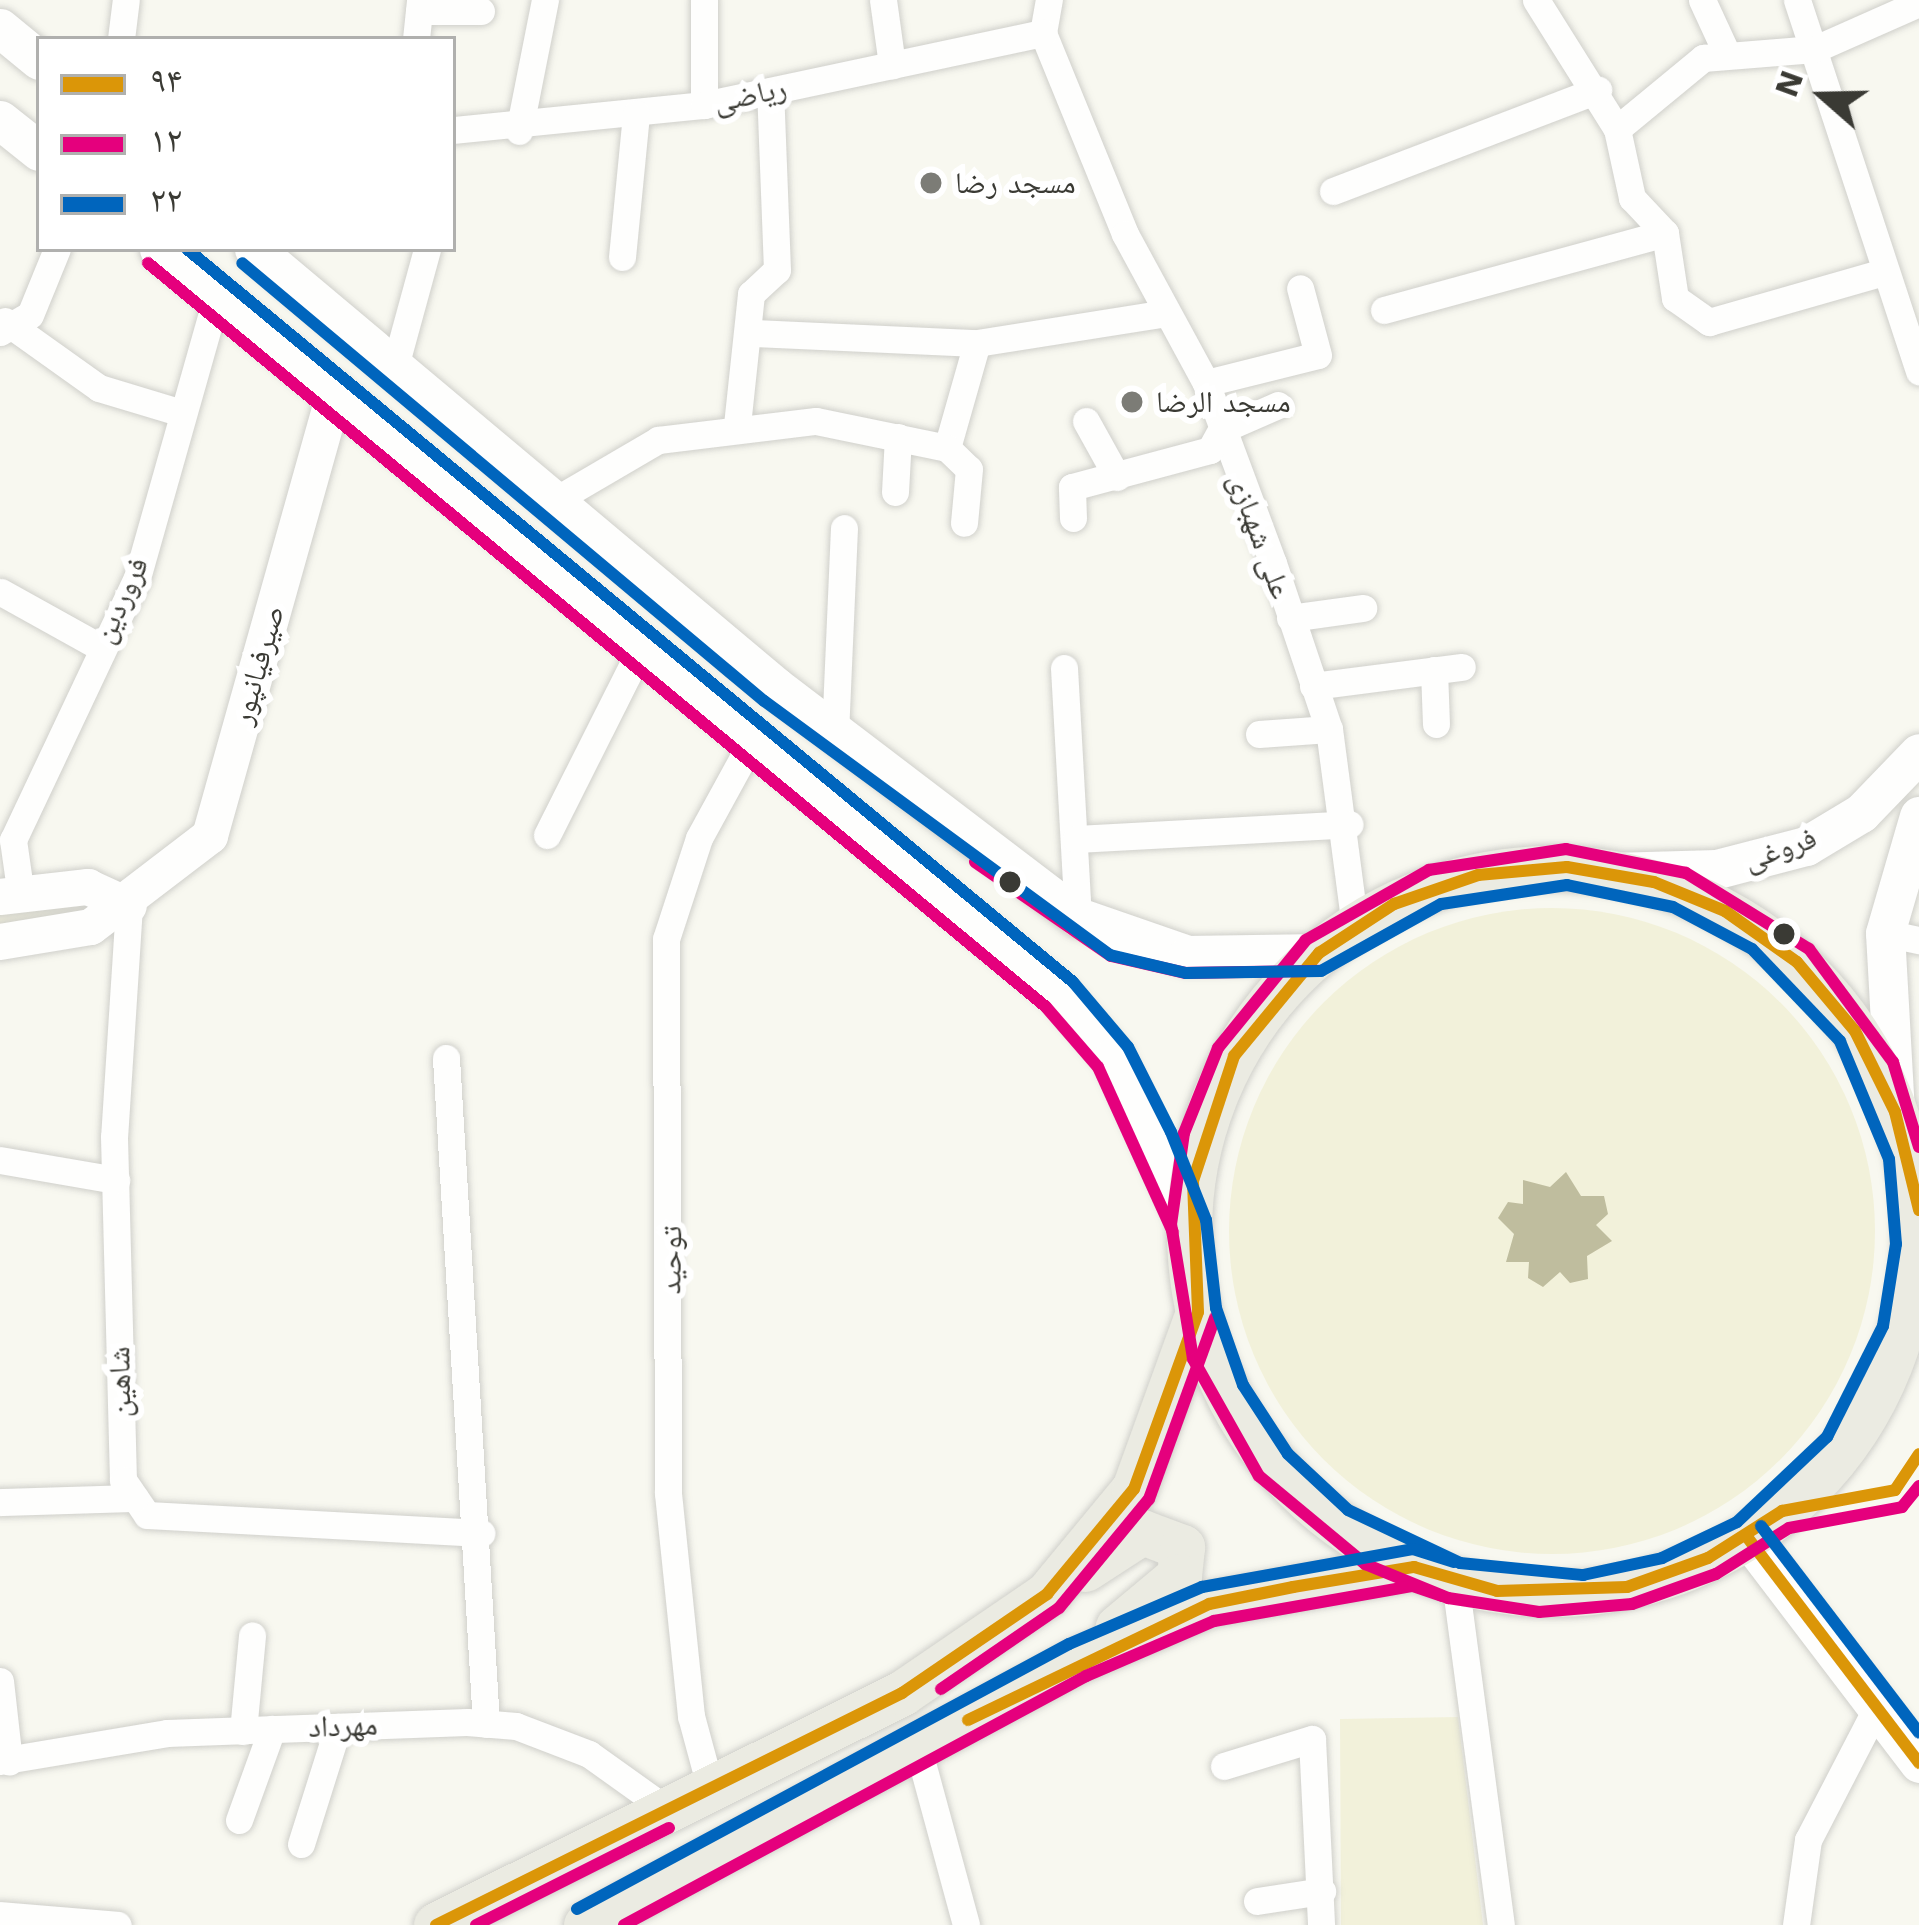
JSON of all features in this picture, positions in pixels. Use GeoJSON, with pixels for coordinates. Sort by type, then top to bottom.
{"type":"FeatureCollection","features":[{"type":"Feature","properties":{"kind":"main road"},"geometry":{"type":"LineString","coordinates":[[0,28],[36,58]]}},
{"type":"Feature","properties":{"kind":"main road"},"geometry":{"type":"LineString","coordinates":[[0,120],[36,150]]}},
{"type":"Feature","properties":{"kind":"main road"},"geometry":{"type":"LineString","coordinates":[[163,252],[335,391],[750,745],[1059,994],[1113,1057],[1189,1225]]}},
{"type":"Feature","properties":{"kind":"main road"},"geometry":{"type":"LineString","coordinates":[[257,252],[357,340],[836,734],[1078,917],[1188,955],[1337,939],[1478,875],[1611,872],[1702,899],[1797,962],[1855,1031],[1894,1112],[1916,1205],[1909,1289],[1876,1392],[1814,1481],[1747,1537],[1668,1575],[1584,1593],[1434,1574],[1209,1604],[1078,1660],[586,1925]]}},
{"type":"Feature","properties":{"kind":"main road"},"geometry":{"type":"LineString","coordinates":[[335,391],[357,340]]}},
{"type":"Feature","properties":{"kind":"main road","name":"فروغی"},"geometry":{"type":"LineString","coordinates":[[1611,872],[1717,869],[1806,847],[1869,805],[1919,753]]}},
{"type":"Feature","properties":{"kind":"main road"},"geometry":{"type":"LineString","coordinates":[[1869,805],[1882,837],[1912,829],[1894,1112]]}},
{"type":"Feature","properties":{"kind":"main road"},"geometry":{"type":"LineString","coordinates":[[1337,939],[1234,1056],[1201,1138],[1189,1225],[1198,1312],[1227,1393],[1274,1466],[1338,1525],[1434,1574]]}},
{"type":"Feature","properties":{"kind":"main road"},"geometry":{"type":"LineString","coordinates":[[1047,1594],[1134,1489],[1198,1312]]}},
{"type":"Feature","properties":{"kind":"main road"},"geometry":{"type":"LineString","coordinates":[[436,1925],[902,1693],[1142,1532],[1182,1547],[1180,1576],[1078,1660]]}},
{"type":"Feature","properties":{"kind":"main road"},"geometry":{"type":"LineString","coordinates":[[1747,1537],[1919,1763]]}},
{"type":"Feature","properties":{"kind":"street"},"geometry":{"type":"LineString","coordinates":[[122,36],[126,0]]}},
{"type":"Feature","properties":{"kind":"street"},"geometry":{"type":"LineString","coordinates":[[519,131],[545,0]]}},
{"type":"Feature","properties":{"kind":"street"},"geometry":{"type":"LineString","coordinates":[[704,0],[704,105]]}},
{"type":"Feature","properties":{"kind":"street"},"geometry":{"type":"LineString","coordinates":[[883,0],[892,65]]}},
{"type":"Feature","properties":{"kind":"street"},"geometry":{"type":"LineString","coordinates":[[1043,33],[1049,0]]}},
{"type":"Feature","properties":{"kind":"street"},"geometry":{"type":"LineString","coordinates":[[1536,0],[1598,90],[1617,129],[1632,198],[1665,233],[1676,298],[1709,322],[1880,273]]}},
{"type":"Feature","properties":{"kind":"street"},"geometry":{"type":"LineString","coordinates":[[1702,0],[1726,52]]}},
{"type":"Feature","properties":{"kind":"street"},"geometry":{"type":"LineString","coordinates":[[1797,0],[1880,273],[1919,371]]}},
{"type":"Feature","properties":{"kind":"street"},"geometry":{"type":"LineString","coordinates":[[1617,129],[1703,58],[1726,52],[1815,49],[1919,3]]}},
{"type":"Feature","properties":{"kind":"street"},"geometry":{"type":"LineString","coordinates":[[418,17],[481,11]]}},
{"type":"Feature","properties":{"kind":"street","name":"ریاضی"},"geometry":{"type":"LineString","coordinates":[[456,130],[519,131],[704,105],[1043,33]]}},
{"type":"Feature","properties":{"kind":"street","name":"علی شهبازی"},"geometry":{"type":"LineString","coordinates":[[1043,33],[1166,313],[1206,383],[1329,729],[1350,824],[1337,939]]}},
{"type":"Feature","properties":{"kind":"street"},"geometry":{"type":"LineString","coordinates":[[1334,190],[1598,90]]}},
{"type":"Feature","properties":{"kind":"street"},"geometry":{"type":"LineString","coordinates":[[736,425],[754,333],[751,294],[777,270],[770,91]]}},
{"type":"Feature","properties":{"kind":"street"},"geometry":{"type":"LineString","coordinates":[[622,257],[636,114]]}},
{"type":"Feature","properties":{"kind":"street"},"geometry":{"type":"LineString","coordinates":[[1384,310],[1665,233]]}},
{"type":"Feature","properties":{"kind":"street"},"geometry":{"type":"LineString","coordinates":[[3,326],[29,315],[56,252]]}},
{"type":"Feature","properties":{"kind":"street"},"geometry":{"type":"LineString","coordinates":[[394,370],[426,252]]}},
{"type":"Feature","properties":{"kind":"street"},"geometry":{"type":"LineString","coordinates":[[1206,383],[1318,355],[1300,288]]}},
{"type":"Feature","properties":{"kind":"street","name":"فروردین"},"geometry":{"type":"LineString","coordinates":[[10,897],[13,840],[100,647],[137,578],[217,296]]}},
{"type":"Feature","properties":{"kind":"street"},"geometry":{"type":"LineString","coordinates":[[754,333],[977,343],[1166,313]]}},
{"type":"Feature","properties":{"kind":"street"},"geometry":{"type":"LineString","coordinates":[[3,326],[99,388],[182,413]]}},
{"type":"Feature","properties":{"kind":"street"},"geometry":{"type":"LineString","coordinates":[[946,448],[977,343]]}},
{"type":"Feature","properties":{"kind":"street","name":"صیرفیانپور"},"geometry":{"type":"LineString","coordinates":[[0,942],[91,927],[129,906],[210,836],[335,391]]}},
{"type":"Feature","properties":{"kind":"street"},"geometry":{"type":"LineString","coordinates":[[1073,518],[1072,487],[1210,451],[1221,430],[1278,405]]}},
{"type":"Feature","properties":{"kind":"street"},"geometry":{"type":"LineString","coordinates":[[552,502],[658,440],[736,425],[816,421],[946,448],[969,469],[964,523]]}},
{"type":"Feature","properties":{"kind":"street"},"geometry":{"type":"LineString","coordinates":[[1086,421],[1117,477]]}},
{"type":"Feature","properties":{"kind":"street"},"geometry":{"type":"LineString","coordinates":[[895,492],[898,436]]}},
{"type":"Feature","properties":{"kind":"street"},"geometry":{"type":"LineString","coordinates":[[836,734],[844,528]]}},
{"type":"Feature","properties":{"kind":"street"},"geometry":{"type":"LineString","coordinates":[[1,592],[100,647]]}},
{"type":"Feature","properties":{"kind":"street"},"geometry":{"type":"LineString","coordinates":[[1290,618],[1363,608]]}},
{"type":"Feature","properties":{"kind":"street"},"geometry":{"type":"LineString","coordinates":[[547,836],[640,650]]}},
{"type":"Feature","properties":{"kind":"street"},"geometry":{"type":"LineString","coordinates":[[1064,668],[1078,917]]}},
{"type":"Feature","properties":{"kind":"street"},"geometry":{"type":"LineString","coordinates":[[1313,686],[1448,668],[1436,724]]}},
{"type":"Feature","properties":{"kind":"street"},"geometry":{"type":"LineString","coordinates":[[1259,734],[1329,729]]}},
{"type":"Feature","properties":{"kind":"street","name":"توحید"},"geometry":{"type":"LineString","coordinates":[[711,1790],[691,1715],[668,1492],[666,938],[699,838],[750,745]]}},
{"type":"Feature","properties":{"kind":"street"},"geometry":{"type":"LineString","coordinates":[[1076,839],[1350,824]]}},
{"type":"Feature","properties":{"kind":"street"},"geometry":{"type":"LineString","coordinates":[[10,897],[88,887],[129,906]]}},
{"type":"Feature","properties":{"kind":"street","name":"شاهین"},"geometry":{"type":"LineString","coordinates":[[129,906],[116,1180],[123,1480],[135,1498]]}},
{"type":"Feature","properties":{"kind":"street"},"geometry":{"type":"LineString","coordinates":[[446,1058],[482,1533],[486,1724]]}},
{"type":"Feature","properties":{"kind":"street"},"geometry":{"type":"LineString","coordinates":[[0,1160],[116,1180]]}},
{"type":"Feature","properties":{"kind":"street"},"geometry":{"type":"LineString","coordinates":[[0,1502],[135,1498],[147,1515],[230,1524],[482,1533]]}},
{"type":"Feature","properties":{"kind":"street"},"geometry":{"type":"LineString","coordinates":[[1434,1574],[1502,1925]]}},
{"type":"Feature","properties":{"kind":"street"},"geometry":{"type":"LineString","coordinates":[[243,1730],[252,1635]]}},
{"type":"Feature","properties":{"kind":"street"},"geometry":{"type":"LineString","coordinates":[[0,1681],[5,1761]]}},
{"type":"Feature","properties":{"kind":"street"},"geometry":{"type":"LineString","coordinates":[[1796,1925],[1808,1840],[1876,1709]]}},
{"type":"Feature","properties":{"kind":"street","name":"مهرداد"},"geometry":{"type":"LineString","coordinates":[[5,1761],[243,1730],[486,1724],[589,1754],[666,1809]]}},
{"type":"Feature","properties":{"kind":"street"},"geometry":{"type":"LineString","coordinates":[[301,1844],[338,1726]]}},
{"type":"Feature","properties":{"kind":"street"},"geometry":{"type":"LineString","coordinates":[[239,1820],[272,1729]]}},
{"type":"Feature","properties":{"kind":"street"},"geometry":{"type":"LineString","coordinates":[[1223,1766],[1312,1739],[1321,1925]]}},
{"type":"Feature","properties":{"kind":"street"},"geometry":{"type":"LineString","coordinates":[[918,1748],[966,1925]]}},
{"type":"Feature","properties":{"kind":"street"},"geometry":{"type":"LineString","coordinates":[[1257,1901],[1322,1891]]}},
{"type":"Feature","properties":{"kind":"street"},"geometry":{"type":"LineString","coordinates":[[0,1915],[118,1925]]}},
{"type":"Feature","properties":{"kind":"green space"},"geometry":{"type":"Polygon","coordinates":[[[84,898],[107,907],[0,930],[0,910],[84,898]]]}},
{"type":"Feature","properties":{"kind":"green space"},"geometry":{"type":"Polygon","coordinates":[[[1552,908],[1615,915],[1675,933],[1731,963],[1780,1003],[1820,1052],[1850,1108],[1868,1168],[1875,1231],[1868,1294],[1850,1354],[1820,1410],[1780,1459],[1731,1499],[1675,1529],[1615,1547],[1552,1554],[1489,1547],[1429,1529],[1373,1499],[1324,1459],[1284,1410],[1254,1354],[1236,1294],[1229,1231],[1236,1168],[1254,1108],[1284,1052],[1324,1003],[1373,963],[1429,933],[1489,915],[1552,908]]]}},
{"type":"Feature","properties":{"kind":"green space"},"geometry":{"type":"Polygon","coordinates":[[[1458,1717],[1483,1925],[1341,1925],[1340,1719],[1458,1717]]]}},
{"type":"Feature","properties":{"kind":"shaded area"},"geometry":{"type":"Polygon","coordinates":[[[1566,1172],[1581,1196],[1604,1196],[1608,1214],[1596,1225],[1612,1241],[1587,1256],[1588,1279],[1570,1283],[1560,1272],[1543,1287],[1528,1278],[1529,1262],[1506,1262],[1514,1234],[1498,1218],[1508,1202],[1523,1204],[1523,1180],[1550,1187],[1566,1172]]]}},
{"type":"Feature","properties":{"kind":"transit line","name":"۲۲"},"geometry":{"type":"LineString","coordinates":[[191,252],[1073,982],[1128,1047],[1171,1132],[1206,1220],[1216,1308],[1243,1385],[1288,1454],[1348,1510],[1460,1563],[1583,1575],[1662,1558],[1737,1522],[1827,1437],[1883,1326],[1896,1244],[1889,1159],[1840,1041],[1752,949],[1673,907],[1567,885],[1441,904],[1321,971],[1186,973],[1110,955],[764,701],[242,263]]}},
{"type":"Feature","properties":{"kind":"transit line","name":"۱۲"},"geometry":{"type":"LineString","coordinates":[[148,263],[1046,1007],[1098,1067],[1173,1232]]}},
{"type":"Feature","properties":{"kind":"transit line","name":"۱۲"},"geometry":{"type":"LineString","coordinates":[[1919,1147],[1893,1062],[1809,949],[1686,873],[1566,849],[1429,870],[1306,940],[1218,1048],[1184,1133],[1171,1224],[1193,1359],[1259,1476],[1365,1564],[1448,1598],[1539,1612],[1632,1604],[1716,1574],[1789,1528],[1902,1507],[1919,1486]]}},
{"type":"Feature","properties":{"kind":"transit line","name":"۱۲"},"geometry":{"type":"LineString","coordinates":[[975,862],[1111,956],[1186,973],[1319,971]]}},
{"type":"Feature","properties":{"kind":"transit line","name":"۹۴"},"geometry":{"type":"LineString","coordinates":[[436,1925],[902,1693],[1047,1594],[1134,1489],[1198,1312],[1193,1181],[1234,1056],[1319,953],[1394,904],[1478,875],[1567,867],[1654,882],[1725,911],[1797,962],[1855,1031],[1895,1112],[1919,1210]]}},
{"type":"Feature","properties":{"kind":"transit line","name":"۱۲"},"geometry":{"type":"LineString","coordinates":[[941,1689],[1059,1608],[1149,1499],[1215,1318]]}},
{"type":"Feature","properties":{"kind":"transit line","name":"۹۴"},"geometry":{"type":"LineString","coordinates":[[968,1720],[1209,1604],[1293,1587],[1414,1567],[1497,1591],[1627,1587],[1708,1558],[1782,1511],[1895,1490],[1919,1454]]}},
{"type":"Feature","properties":{"kind":"transit line","name":"۲۲"},"geometry":{"type":"LineString","coordinates":[[1761,1526],[1919,1733]]}},
{"type":"Feature","properties":{"kind":"transit line","name":"۹۴"},"geometry":{"type":"LineString","coordinates":[[1747,1537],[1919,1763]]}},
{"type":"Feature","properties":{"kind":"transit line","name":"۲۲"},"geometry":{"type":"LineString","coordinates":[[577,1909],[1069,1644],[1202,1587],[1413,1549],[1454,1562]]}},
{"type":"Feature","properties":{"kind":"transit line","name":"۱۲"},"geometry":{"type":"LineString","coordinates":[[624,1925],[1086,1676],[1214,1621],[1413,1586],[1442,1596]]}},
{"type":"Feature","properties":{"kind":"transit line","name":"۱۲"},"geometry":{"type":"LineString","coordinates":[[476,1925],[669,1828]]}},
{"type":"Feature","properties":{"kind":"place","name":"مسجد رضا"},"geometry":{"type":"Point","coordinates":[931,183]}},
{"type":"Feature","properties":{"kind":"place","name":"مسجد الرضا"},"geometry":{"type":"Point","coordinates":[1132,402]}}]}
